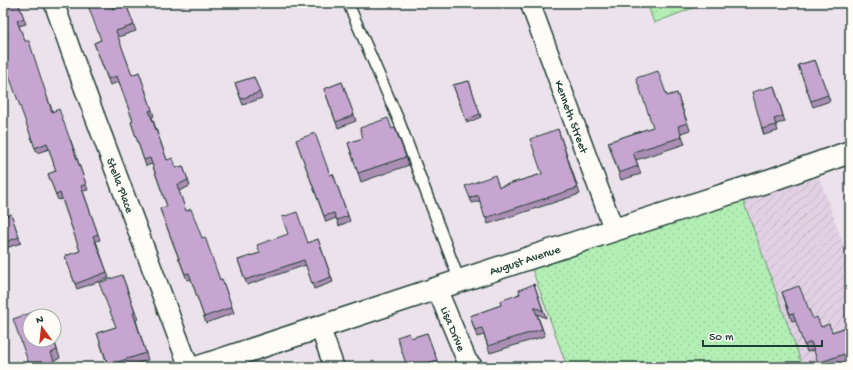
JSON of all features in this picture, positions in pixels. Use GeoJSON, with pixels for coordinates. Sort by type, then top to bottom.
{"type":"FeatureCollection","features":[{"type":"Feature","properties":{"kind":"street","name":"Stella Place"},"geometry":{"type":"LineString","coordinates":[[54,3],[82,82],[189,367]]}},
{"type":"Feature","properties":{"kind":"street","name":"Kenneth Street"},"geometry":{"type":"LineString","coordinates":[[530,3],[614,230]]}},
{"type":"Feature","properties":{"kind":"street","name":"August Avenue"},"geometry":{"type":"LineString","coordinates":[[199,367],[227,363],[320,327],[768,181],[850,152]]}},
{"type":"Feature","properties":{"kind":"street","name":"Lisa Drive"},"geometry":{"type":"LineString","coordinates":[[437,289],[468,361],[473,367]]}},
{"type":"Feature","properties":{"kind":"street"},"geometry":{"type":"LineString","coordinates":[[320,327],[334,367]]}},
{"type":"Feature","properties":{"kind":"lane"},"geometry":{"type":"LineString","coordinates":[[348,3],[399,121],[460,282]]}},
{"type":"Feature","properties":{"kind":"shaded area"},"geometry":{"type":"Polygon","coordinates":[[[819,177],[850,263],[850,367],[803,367],[743,200],[819,177]]]}},
{"type":"Feature","properties":{"kind":"green space"},"geometry":{"type":"Polygon","coordinates":[[[647,3],[706,3],[654,23],[647,3]]]}},
{"type":"Feature","properties":{"kind":"green space"},"geometry":{"type":"Polygon","coordinates":[[[743,200],[803,367],[567,367],[532,269],[743,200]]]}},
{"type":"Feature","properties":{"kind":"building"},"geometry":{"type":"Polygon","coordinates":[[[3,3],[18,3],[24,18],[17,21],[25,41],[29,41],[52,112],[59,109],[86,184],[81,186],[98,234],[93,236],[107,272],[75,284],[65,256],[80,251],[60,193],[56,195],[48,174],[56,171],[47,143],[35,148],[7,70],[3,72],[3,39],[8,37],[3,23],[3,3]]]}},
{"type":"Feature","properties":{"kind":"building"},"geometry":{"type":"Polygon","coordinates":[[[87,3],[111,3],[113,9],[126,4],[134,25],[116,31],[132,75],[139,72],[152,110],[149,111],[167,160],[173,158],[176,168],[183,166],[188,180],[177,185],[186,211],[191,209],[202,238],[205,237],[220,280],[222,279],[232,307],[204,317],[189,273],[185,274],[160,209],[167,206],[150,158],[144,160],[131,122],[133,121],[117,76],[108,79],[94,43],[101,40],[87,3]]]}},
{"type":"Feature","properties":{"kind":"building"},"geometry":{"type":"Polygon","coordinates":[[[850,40],[850,54],[846,42],[850,40]]]}},
{"type":"Feature","properties":{"kind":"building"},"geometry":{"type":"Polygon","coordinates":[[[815,60],[828,95],[811,101],[798,65],[815,60]]]}},
{"type":"Feature","properties":{"kind":"building"},"geometry":{"type":"Polygon","coordinates":[[[658,71],[667,96],[677,93],[687,123],[678,126],[682,137],[633,152],[638,166],[619,173],[608,142],[653,127],[636,78],[658,71]]]}},
{"type":"Feature","properties":{"kind":"building"},"geometry":{"type":"Polygon","coordinates":[[[254,77],[260,92],[241,99],[235,83],[254,77]]]}},
{"type":"Feature","properties":{"kind":"building"},"geometry":{"type":"Polygon","coordinates":[[[469,81],[480,114],[466,120],[453,85],[469,81]]]}},
{"type":"Feature","properties":{"kind":"building"},"geometry":{"type":"Polygon","coordinates":[[[342,82],[354,115],[336,122],[324,89],[342,82]]]}},
{"type":"Feature","properties":{"kind":"building"},"geometry":{"type":"Polygon","coordinates":[[[774,86],[783,116],[774,119],[776,125],[762,129],[752,92],[774,86]]]}},
{"type":"Feature","properties":{"kind":"building"},"geometry":{"type":"Polygon","coordinates":[[[388,118],[392,129],[395,128],[406,157],[358,173],[348,143],[363,138],[360,128],[388,118]]]}},
{"type":"Feature","properties":{"kind":"building"},"geometry":{"type":"Polygon","coordinates":[[[558,129],[577,188],[485,218],[478,195],[470,198],[465,186],[495,175],[499,187],[542,174],[530,139],[558,129]]]}},
{"type":"Feature","properties":{"kind":"building"},"geometry":{"type":"Polygon","coordinates":[[[315,133],[330,175],[333,174],[348,216],[337,220],[334,213],[324,216],[296,140],[315,133]]]}},
{"type":"Feature","properties":{"kind":"building"},"geometry":{"type":"Polygon","coordinates":[[[297,212],[308,243],[318,239],[331,277],[312,284],[304,260],[245,280],[238,260],[260,253],[257,245],[288,234],[282,217],[297,212]]]}},
{"type":"Feature","properties":{"kind":"building"},"geometry":{"type":"Polygon","coordinates":[[[11,214],[19,237],[3,243],[3,217],[11,214]]]}},
{"type":"Feature","properties":{"kind":"building"},"geometry":{"type":"Polygon","coordinates":[[[122,275],[135,312],[133,313],[146,353],[108,365],[97,333],[116,327],[99,283],[122,275]]]}},
{"type":"Feature","properties":{"kind":"building"},"geometry":{"type":"Polygon","coordinates":[[[534,284],[543,311],[534,307],[542,329],[488,346],[482,328],[475,330],[470,316],[501,305],[500,301],[520,294],[519,290],[534,284]]]}},
{"type":"Feature","properties":{"kind":"building"},"geometry":{"type":"Polygon","coordinates":[[[799,286],[813,319],[817,317],[821,327],[829,324],[832,332],[850,326],[850,352],[818,363],[811,342],[804,345],[793,313],[790,314],[782,292],[799,286]]]}},
{"type":"Feature","properties":{"kind":"building"},"geometry":{"type":"Polygon","coordinates":[[[22,316],[22,344],[13,319],[22,316]]]}},
{"type":"Feature","properties":{"kind":"building"},"geometry":{"type":"Polygon","coordinates":[[[409,333],[411,338],[427,333],[437,360],[428,363],[429,367],[407,367],[397,337],[409,333]]]}},
{"type":"Feature","properties":{"kind":"building"},"geometry":{"type":"Polygon","coordinates":[[[23,348],[56,348],[57,350],[51,353],[54,361],[38,367],[30,367],[23,348]]]}}]}
